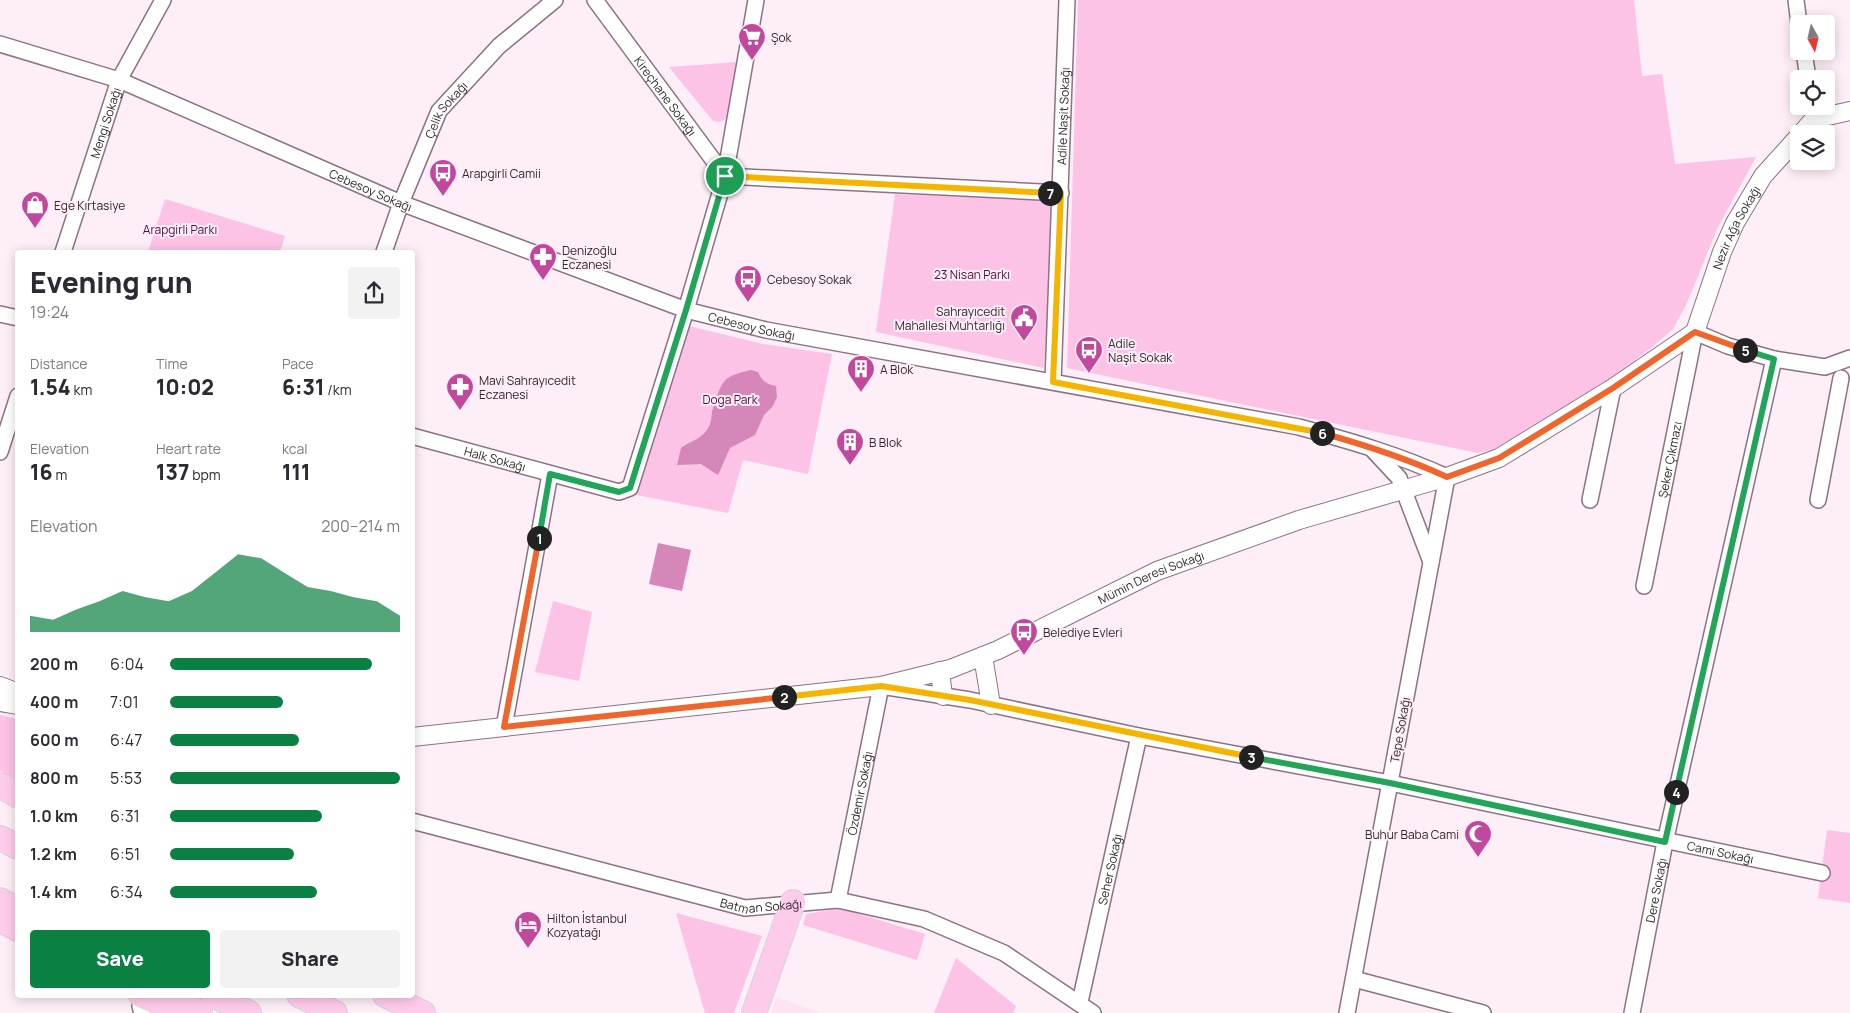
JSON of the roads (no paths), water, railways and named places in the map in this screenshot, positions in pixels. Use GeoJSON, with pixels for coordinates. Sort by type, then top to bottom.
{"type":"FeatureCollection","features":[{"type":"Feature","properties":{"kind":"highway"},"geometry":{"type":"LineString","coordinates":[[0,785],[15,795]]}},
{"type":"Feature","properties":{"kind":"highway"},"geometry":{"type":"LineString","coordinates":[[0,791],[15,796]]}},
{"type":"Feature","properties":{"kind":"highway"},"geometry":{"type":"LineString","coordinates":[[0,838],[15,846]]}},
{"type":"Feature","properties":{"kind":"highway"},"geometry":{"type":"LineString","coordinates":[[0,884],[15,892]]}},
{"type":"Feature","properties":{"kind":"highway"},"geometry":{"type":"LineString","coordinates":[[0,900],[15,908]]}},
{"type":"Feature","properties":{"kind":"highway"},"geometry":{"type":"LineString","coordinates":[[746,1013],[788,903]]}},
{"type":"Feature","properties":{"kind":"highway"},"geometry":{"type":"LineString","coordinates":[[754,1013],[788,903]]}},
{"type":"Feature","properties":{"kind":"highway"},"geometry":{"type":"LineString","coordinates":[[0,920],[15,928]]}},
{"type":"Feature","properties":{"kind":"highway"},"geometry":{"type":"LineString","coordinates":[[219,998],[249,1013]]}},
{"type":"Feature","properties":{"kind":"highway"},"geometry":{"type":"LineString","coordinates":[[305,998],[335,1013]]}},
{"type":"Feature","properties":{"kind":"highway"},"geometry":{"type":"LineString","coordinates":[[392,998],[424,1013]]}},
{"type":"Feature","properties":{"kind":"highway"},"geometry":{"type":"LineString","coordinates":[[148,1000],[180,1013]]}},
{"type":"Feature","properties":{"kind":"highway"},"geometry":{"type":"LineString","coordinates":[[148,1000],[200,1013]]}},
{"type":"Feature","properties":{"kind":"street","name":"Mengi Sokağı"},"geometry":{"type":"LineString","coordinates":[[64,250],[119,80],[163,0]]}},
{"type":"Feature","properties":{"kind":"street","name":"Çelik Sokağı"},"geometry":{"type":"LineString","coordinates":[[385,250],[401,203],[439,111],[499,46],[555,0]]}},
{"type":"Feature","properties":{"kind":"street","name":"Kireçhane Sokağı"},"geometry":{"type":"LineString","coordinates":[[595,0],[725,176]]}},
{"type":"Feature","properties":{"kind":"street"},"geometry":{"type":"LineString","coordinates":[[686,310],[725,176],[756,0]]}},
{"type":"Feature","properties":{"kind":"street","name":"Adile Naşit Sokağı"},"geometry":{"type":"LineString","coordinates":[[1053,382],[1067,0]]}},
{"type":"Feature","properties":{"kind":"street"},"geometry":{"type":"LineString","coordinates":[[1796,0],[1798,15]]}},
{"type":"Feature","properties":{"kind":"street","name":"Cebesoy Sokağı"},"geometry":{"type":"LineString","coordinates":[[0,44],[119,80],[401,203],[686,310],[766,330],[1299,427],[1370,446],[1447,477]]}},
{"type":"Feature","properties":{"kind":"street","name":"Nezir Ağa Sokağı"},"geometry":{"type":"LineString","coordinates":[[1835,112],[1850,111]]}},
{"type":"Feature","properties":{"kind":"street","name":"Nezir Ağa Sokağı"},"geometry":{"type":"LineString","coordinates":[[1695,332],[1722,252],[1735,223],[1763,176],[1790,146]]}},
{"type":"Feature","properties":{"kind":"street"},"geometry":{"type":"LineString","coordinates":[[725,176],[1061,193]]}},
{"type":"Feature","properties":{"kind":"street","name":"Halk Sokağı"},"geometry":{"type":"LineString","coordinates":[[415,437],[619,492],[630,488],[686,310]]}},
{"type":"Feature","properties":{"kind":"street"},"geometry":{"type":"LineString","coordinates":[[0,314],[15,317]]}},
{"type":"Feature","properties":{"kind":"street"},"geometry":{"type":"LineString","coordinates":[[1695,332],[1728,346],[1774,359],[1825,367],[1846,382],[1818,500]]}},
{"type":"Feature","properties":{"kind":"street","name":"Mümin Deresi Sokağı"},"geometry":{"type":"LineString","coordinates":[[415,737],[881,686],[940,671],[982,656],[1157,571],[1401,484],[1447,477],[1499,458],[1613,388],[1695,332]]}},
{"type":"Feature","properties":{"kind":"street","name":"Şeker Çıkmazı"},"geometry":{"type":"LineString","coordinates":[[1644,586],[1695,332]]}},
{"type":"Feature","properties":{"kind":"street"},"geometry":{"type":"LineString","coordinates":[[1825,367],[1850,358]]}},
{"type":"Feature","properties":{"kind":"street","name":"Dere Sokağı"},"geometry":{"type":"LineString","coordinates":[[1632,1013],[1665,842],[1774,359]]}},
{"type":"Feature","properties":{"kind":"street"},"geometry":{"type":"LineString","coordinates":[[1590,500],[1613,388]]}},
{"type":"Feature","properties":{"kind":"street"},"geometry":{"type":"LineString","coordinates":[[0,452],[15,405]]}},
{"type":"Feature","properties":{"kind":"street"},"geometry":{"type":"LineString","coordinates":[[1370,446],[1401,484],[1431,563]]}},
{"type":"Feature","properties":{"kind":"street"},"geometry":{"type":"LineString","coordinates":[[1401,484],[1401,468],[1411,461]]}},
{"type":"Feature","properties":{"kind":"street"},"geometry":{"type":"LineString","coordinates":[[504,727],[550,474]]}},
{"type":"Feature","properties":{"kind":"street","name":"Tepe Sokağı"},"geometry":{"type":"LineString","coordinates":[[1347,1013],[1447,477]]}},
{"type":"Feature","properties":{"kind":"street"},"geometry":{"type":"LineString","coordinates":[[982,656],[991,705]]}},
{"type":"Feature","properties":{"kind":"street"},"geometry":{"type":"LineString","coordinates":[[940,671],[944,696]]}},
{"type":"Feature","properties":{"kind":"street"},"geometry":{"type":"LineString","coordinates":[[0,686],[15,692]]}},
{"type":"Feature","properties":{"kind":"street","name":"Cami Sokağı"},"geometry":{"type":"LineString","coordinates":[[881,686],[944,696],[1139,736],[1390,783],[1665,842],[1822,873]]}},
{"type":"Feature","properties":{"kind":"street","name":"Özdemir Sokağı"},"geometry":{"type":"LineString","coordinates":[[838,900],[881,686]]}},
{"type":"Feature","properties":{"kind":"street"},"geometry":{"type":"LineString","coordinates":[[0,702],[15,704]]}},
{"type":"Feature","properties":{"kind":"street","name":"Seher Sokağı"},"geometry":{"type":"LineString","coordinates":[[1080,1002],[1139,736]]}},
{"type":"Feature","properties":{"kind":"street","name":"Batman Sokağı"},"geometry":{"type":"LineString","coordinates":[[415,822],[744,908],[838,900],[924,919],[1004,954],[1080,1002],[1093,1013]]}},
{"type":"Feature","properties":{"kind":"street"},"geometry":{"type":"LineString","coordinates":[[1354,979],[1483,1013]]}},
{"type":"Feature","properties":{"kind":"place","name":"Şok"},"geometry":{"type":"Point","coordinates":[752,61]}},
{"type":"Feature","properties":{"kind":"place","name":"Arapgirli Camii"},"geometry":{"type":"Point","coordinates":[443,197]}},
{"type":"Feature","properties":{"kind":"place","name":"Ege Kırtasiye"},"geometry":{"type":"Point","coordinates":[35,229]}},
{"type":"Feature","properties":{"kind":"place","name":"Denizoğlu Eczanesi"},"geometry":{"type":"Point","coordinates":[543,281]}},
{"type":"Feature","properties":{"kind":"place","name":"Cebesoy Sokak"},"geometry":{"type":"Point","coordinates":[748,303]}},
{"type":"Feature","properties":{"kind":"place","name":"Sahrayıcedit Mahallesi Muhtarlığı"},"geometry":{"type":"Point","coordinates":[1024,342]}},
{"type":"Feature","properties":{"kind":"place","name":"Adile Naşit Sokak"},"geometry":{"type":"Point","coordinates":[1089,374]}},
{"type":"Feature","properties":{"kind":"place","name":"A Blok"},"geometry":{"type":"Point","coordinates":[861,393]}},
{"type":"Feature","properties":{"kind":"place","name":"Mavi Sahrayıcedit Eczanesi"},"geometry":{"type":"Point","coordinates":[460,411]}},
{"type":"Feature","properties":{"kind":"place","name":"B Blok"},"geometry":{"type":"Point","coordinates":[850,466]}},
{"type":"Feature","properties":{"kind":"place","name":"Belediye Evleri"},"geometry":{"type":"Point","coordinates":[1024,656]}},
{"type":"Feature","properties":{"kind":"place","name":"Buhur Baba Cami"},"geometry":{"type":"Point","coordinates":[1478,858]}},
{"type":"Feature","properties":{"kind":"place","name":"Hilton İstanbul Kozyatağı"},"geometry":{"type":"Point","coordinates":[528,949]}},
{"type":"Feature","properties":{"kind":"park label","name":"Arapgirli Parkı"},"geometry":{"type":"Point","coordinates":[180,229]}},
{"type":"Feature","properties":{"kind":"park label","name":"23 Nisan Parkı"},"geometry":{"type":"Point","coordinates":[972,274]}},
{"type":"Feature","properties":{"kind":"park label","name":"Doga Park"},"geometry":{"type":"Point","coordinates":[730,399]}}]}
